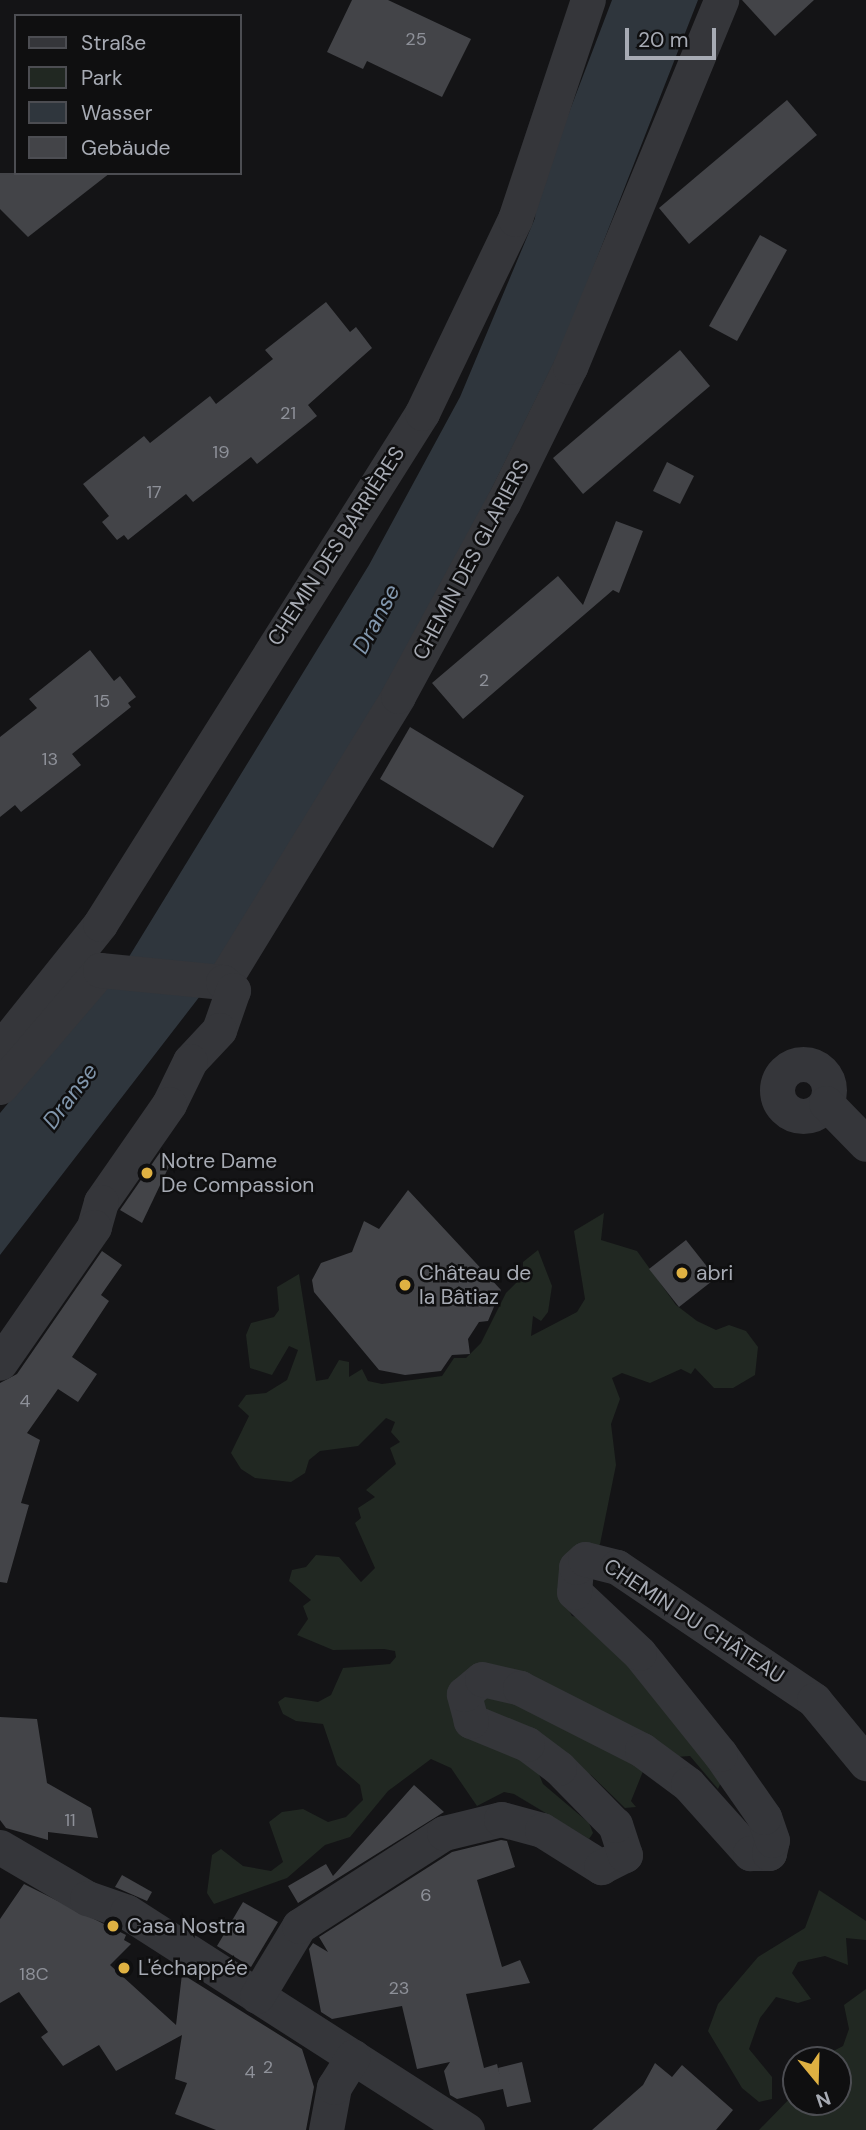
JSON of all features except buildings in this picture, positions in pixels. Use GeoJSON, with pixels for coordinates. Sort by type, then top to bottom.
{"type":"FeatureCollection","features":[{"type":"Feature","properties":{"kind":"street","name":"CHEMIN DES BARRIÈRES"},"geometry":{"type":"LineString","coordinates":[[3,1037],[100,924],[422,413],[515,219],[589,0]]}},
{"type":"Feature","properties":{"kind":"street","name":"CHEMIN DES GLARIERS"},"geometry":{"type":"LineString","coordinates":[[223,982],[398,696],[503,503],[570,367],[721,0]]}},
{"type":"Feature","properties":{"kind":"street"},"geometry":{"type":"LineString","coordinates":[[0,1087],[100,970],[223,982],[233,990],[231,1005],[219,1030],[190,1061],[162,1114],[102,1202],[94,1227],[0,1363]]}},
{"type":"Feature","properties":{"kind":"street"},"geometry":{"type":"LineString","coordinates":[[826,1103],[866,1144]]}},
{"type":"Feature","properties":{"kind":"street","name":"CHEMIN DU CHÂTEAU"},"geometry":{"type":"LineString","coordinates":[[257,1996],[299,1926],[443,1833],[501,1819],[542,1830],[601,1867],[625,1856],[615,1825],[559,1768],[527,1744],[471,1721],[464,1694],[482,1679],[520,1688],[642,1750],[688,1784],[750,1853],[769,1853],[772,1840],[764,1817],[720,1755],[639,1653],[574,1592],[576,1567],[584,1559],[617,1567],[814,1700],[866,1763]]}},
{"type":"Feature","properties":{"kind":"street"},"geometry":{"type":"LineString","coordinates":[[5,1861],[87,1898],[127,1912],[467,2130]]}},
{"type":"Feature","properties":{"kind":"street"},"geometry":{"type":"LineString","coordinates":[[326,2130],[334,2087],[353,2057]]}},
{"type":"Feature","properties":{"kind":"green space"},"geometry":{"type":"Polygon","coordinates":[[[604,1213],[601,1240],[637,1251],[676,1305],[697,1321],[716,1330],[729,1325],[746,1331],[758,1347],[755,1375],[733,1388],[714,1388],[695,1368],[691,1374],[681,1369],[650,1383],[622,1373],[612,1378],[620,1399],[611,1424],[616,1465],[600,1544],[562,1598],[572,1616],[599,1622],[725,1773],[718,1789],[690,1756],[648,1759],[631,1801],[636,1807],[625,1808],[591,1775],[530,1753],[543,1784],[589,1823],[593,1833],[589,1839],[514,1794],[504,1792],[477,1806],[451,1768],[431,1759],[388,1791],[350,1837],[325,1845],[287,1878],[214,1904],[207,1893],[212,1855],[221,1849],[243,1866],[271,1871],[283,1862],[269,1822],[282,1812],[303,1809],[328,1822],[346,1817],[363,1800],[360,1785],[337,1765],[323,1724],[296,1721],[283,1714],[278,1702],[285,1697],[318,1702],[331,1695],[343,1668],[390,1664],[396,1657],[395,1651],[384,1649],[333,1650],[297,1635],[308,1619],[303,1606],[311,1600],[289,1581],[292,1570],[306,1567],[316,1555],[339,1557],[361,1582],[375,1568],[355,1523],[361,1518],[358,1508],[375,1497],[366,1490],[396,1464],[390,1448],[400,1442],[391,1432],[395,1422],[386,1418],[358,1446],[320,1451],[309,1460],[305,1473],[291,1482],[255,1478],[241,1469],[231,1453],[249,1416],[238,1406],[246,1395],[266,1393],[287,1380],[298,1350],[289,1346],[272,1375],[250,1368],[246,1335],[251,1323],[274,1317],[279,1310],[277,1287],[299,1274],[316,1381],[328,1379],[339,1360],[349,1362],[349,1377],[362,1369],[368,1381],[382,1384],[442,1376],[454,1358],[466,1358],[481,1343],[506,1293],[523,1276],[523,1262],[538,1250],[552,1286],[548,1312],[541,1321],[533,1316],[531,1336],[577,1312],[585,1299],[574,1231],[604,1213]]]}},
{"type":"Feature","properties":{"kind":"green space"},"geometry":{"type":"Polygon","coordinates":[[[819,1890],[866,1921],[866,1940],[846,1938],[848,1965],[825,1956],[798,1962],[792,1973],[811,1999],[798,2003],[776,1997],[760,2018],[749,2049],[772,2077],[772,2099],[759,2102],[742,2088],[708,2031],[718,2004],[758,1957],[805,1928],[819,1890]]]}},
{"type":"Feature","properties":{"kind":"green space"},"geometry":{"type":"Polygon","coordinates":[[[866,1989],[866,2130],[759,2130],[782,2106],[782,2116],[852,2116],[852,2046],[843,2046],[849,2029],[844,2005],[866,1989]]]}},
{"type":"Feature","properties":{"kind":"water","name":"Dranse"},"geometry":{"type":"Polygon","coordinates":[[[612,0],[698,0],[565,340],[426,622],[200,996],[0,1255],[0,1113],[127,960],[369,565],[460,397],[535,218],[536,199],[612,0]]]}},
{"type":"Feature","properties":{"kind":"place","name":"Notre Dame De Compassion"},"geometry":{"type":"Point","coordinates":[147,1173]}},
{"type":"Feature","properties":{"kind":"place","name":"abri"},"geometry":{"type":"Point","coordinates":[682,1273]}},
{"type":"Feature","properties":{"kind":"place","name":"Château de la Bâtiaz"},"geometry":{"type":"Point","coordinates":[405,1285]}},
{"type":"Feature","properties":{"kind":"place","name":"Casa Nostra"},"geometry":{"type":"Point","coordinates":[113,1926]}},
{"type":"Feature","properties":{"kind":"place","name":"L'échappée"},"geometry":{"type":"Point","coordinates":[124,1968]}}]}
